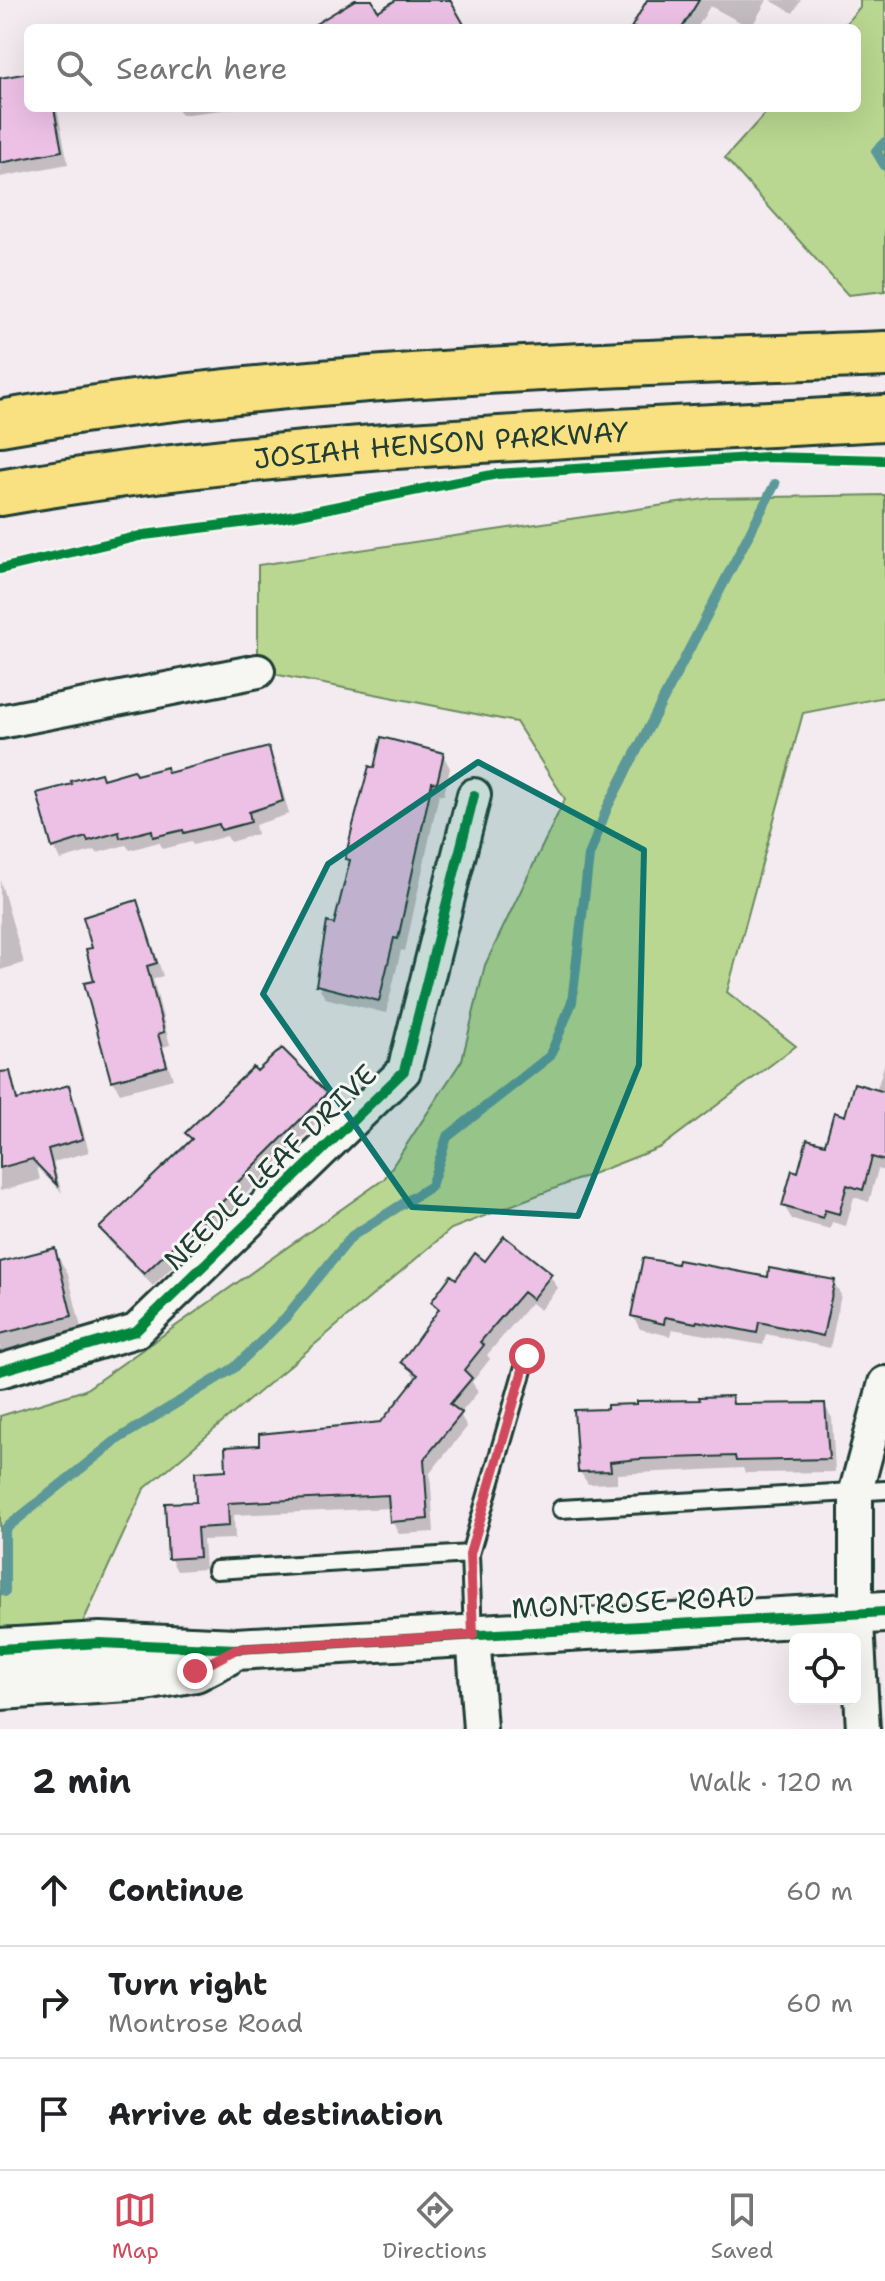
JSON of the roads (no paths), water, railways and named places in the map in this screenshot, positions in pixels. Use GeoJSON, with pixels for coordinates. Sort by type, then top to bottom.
{"type":"FeatureCollection","features":[{"type":"Feature","properties":{"kind":"main road"},"geometry":{"type":"LineString","coordinates":[[0,423],[142,401],[368,378],[506,368],[885,354]]}},
{"type":"Feature","properties":{"kind":"main road","name":"JOSIAH HENSON PARKWAY"},"geometry":{"type":"LineString","coordinates":[[0,493],[173,467],[369,448],[885,418]]}},
{"type":"Feature","properties":{"kind":"street"},"geometry":{"type":"LineString","coordinates":[[0,722],[258,671]]}},
{"type":"Feature","properties":{"kind":"street","name":"NEEDLE LEAF DRIVE"},"geometry":{"type":"LineString","coordinates":[[0,1371],[136,1331],[404,1071],[474,795]]}},
{"type":"Feature","properties":{"kind":"street"},"geometry":{"type":"LineString","coordinates":[[863,1729],[871,1613],[870,1490],[885,1383]]}},
{"type":"Feature","properties":{"kind":"street","name":"MONTROSE ROAD"},"geometry":{"type":"LineString","coordinates":[[0,1649],[100,1643],[236,1649],[871,1613]]}},
{"type":"Feature","properties":{"kind":"street"},"geometry":{"type":"LineString","coordinates":[[473,1635],[480,1729]]}},
{"type":"Feature","properties":{"kind":"street","name":"MONTROSE ROAD"},"geometry":{"type":"LineString","coordinates":[[0,1689],[145,1680],[195,1671],[236,1649]]}},
{"type":"Feature","properties":{"kind":"lane"},"geometry":{"type":"LineString","coordinates":[[473,1635],[470,1554],[527,1356]]}},
{"type":"Feature","properties":{"kind":"lane"},"geometry":{"type":"LineString","coordinates":[[561,1509],[870,1490]]}},
{"type":"Feature","properties":{"kind":"lane"},"geometry":{"type":"LineString","coordinates":[[216,1570],[470,1554]]}},
{"type":"Feature","properties":{"kind":"waterway"},"geometry":{"type":"LineString","coordinates":[[885,142],[876,151],[885,166]]}},
{"type":"Feature","properties":{"kind":"waterway"},"geometry":{"type":"LineString","coordinates":[[5,1592],[5,1529],[118,1439],[234,1368],[286,1317],[352,1236],[431,1186],[447,1137],[550,1056],[572,1002],[589,856],[607,808],[775,484]]}}]}
